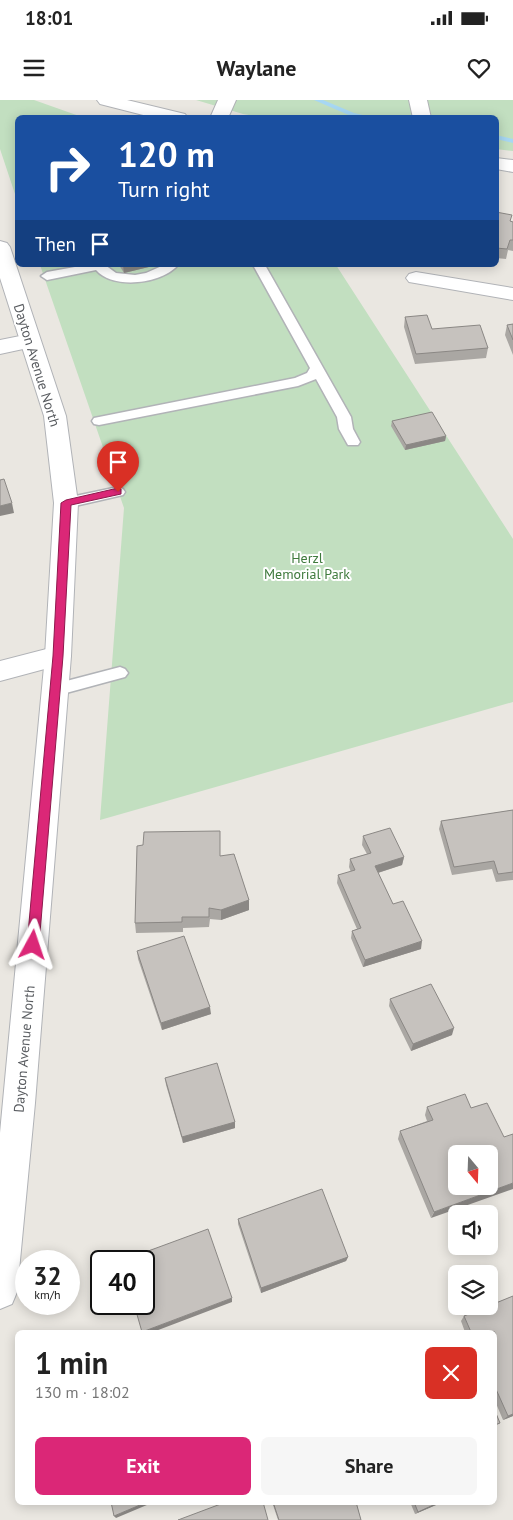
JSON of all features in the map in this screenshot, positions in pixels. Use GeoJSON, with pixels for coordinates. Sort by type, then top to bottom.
{"type":"FeatureCollection","features":[{"type":"Feature","properties":{"kind":"street"},"geometry":{"type":"LineString","coordinates":[[106,100],[167,115]]}},
{"type":"Feature","properties":{"kind":"street"},"geometry":{"type":"LineString","coordinates":[[220,115],[227,100]]}},
{"type":"Feature","properties":{"kind":"street"},"geometry":{"type":"LineString","coordinates":[[418,100],[421,115]]}},
{"type":"Feature","properties":{"kind":"street"},"geometry":{"type":"LineString","coordinates":[[499,164],[513,166]]}},
{"type":"Feature","properties":{"kind":"street","name":"Dayton Avenue North"},"geometry":{"type":"LineString","coordinates":[[0,247],[55,416],[66,503],[55,690],[10,1106],[0,1292]]}},
{"type":"Feature","properties":{"kind":"street"},"geometry":{"type":"LineString","coordinates":[[416,278],[513,294]]}},
{"type":"Feature","properties":{"kind":"street"},"geometry":{"type":"LineString","coordinates":[[0,347],[30,341]]}},
{"type":"Feature","properties":{"kind":"street"},"geometry":{"type":"LineString","coordinates":[[0,671],[58,656]]}},
{"type":"Feature","properties":{"kind":"lane"},"geometry":{"type":"LineString","coordinates":[[48,276],[90,267]]}},
{"type":"Feature","properties":{"kind":"lane"},"geometry":{"type":"LineString","coordinates":[[101,267],[108,275],[127,278],[146,277],[168,267]]}},
{"type":"Feature","properties":{"kind":"lane"},"geometry":{"type":"LineString","coordinates":[[260,267],[344,417],[346,429],[353,442]]}},
{"type":"Feature","properties":{"kind":"lane"},"geometry":{"type":"LineString","coordinates":[[99,421],[298,382],[311,376],[316,368]]}},
{"type":"Feature","properties":{"kind":"lane"},"geometry":{"type":"LineString","coordinates":[[66,503],[118,492]]}},
{"type":"Feature","properties":{"kind":"lane"},"geometry":{"type":"LineString","coordinates":[[55,690],[120,673]]}},
{"type":"Feature","properties":{"kind":"green space"},"geometry":{"type":"Polygon","coordinates":[[[0,100],[34,100],[76,115],[15,115],[15,194],[0,149],[0,100]]]}},
{"type":"Feature","properties":{"kind":"green space"},"geometry":{"type":"Polygon","coordinates":[[[196,100],[513,100],[513,151],[499,149],[499,115],[243,114],[196,100]]]}},
{"type":"Feature","properties":{"kind":"green space","name":"Herzl Memorial Park"},"geometry":{"type":"Polygon","coordinates":[[[41,267],[337,267],[513,539],[513,702],[100,820],[124,508],[41,267]]]}},
{"type":"Feature","properties":{"kind":"building"},"geometry":{"type":"Polygon","coordinates":[[[499,213],[512,215],[510,221],[513,222],[513,240],[510,240],[507,249],[499,248],[499,213]]]}},
{"type":"Feature","properties":{"kind":"building"},"geometry":{"type":"Polygon","coordinates":[[[427,315],[432,329],[480,325],[488,348],[416,354],[405,317],[427,315]]]}},
{"type":"Feature","properties":{"kind":"building"},"geometry":{"type":"Polygon","coordinates":[[[513,324],[513,340],[507,325],[513,324]]]}},
{"type":"Feature","properties":{"kind":"building"},"geometry":{"type":"Polygon","coordinates":[[[432,412],[446,436],[406,445],[392,421],[432,412]]]}},
{"type":"Feature","properties":{"kind":"building"},"geometry":{"type":"Polygon","coordinates":[[[4,479],[12,503],[0,506],[0,480],[4,479]]]}},
{"type":"Feature","properties":{"kind":"building"},"geometry":{"type":"Polygon","coordinates":[[[513,810],[513,872],[498,874],[494,861],[454,867],[441,821],[513,810]]]}},
{"type":"Feature","properties":{"kind":"building"},"geometry":{"type":"Polygon","coordinates":[[[390,828],[404,857],[375,866],[393,904],[403,901],[422,941],[365,960],[352,931],[361,928],[338,875],[355,870],[350,859],[371,853],[363,836],[390,828]]]}},
{"type":"Feature","properties":{"kind":"building"},"geometry":{"type":"Polygon","coordinates":[[[220,831],[220,856],[234,854],[249,900],[221,910],[209,908],[209,917],[182,917],[182,922],[135,923],[137,846],[143,845],[144,832],[220,831]]]}},
{"type":"Feature","properties":{"kind":"building"},"geometry":{"type":"Polygon","coordinates":[[[184,936],[210,1007],[161,1023],[137,951],[184,936]]]}},
{"type":"Feature","properties":{"kind":"building"},"geometry":{"type":"Polygon","coordinates":[[[431,984],[454,1028],[413,1044],[390,999],[431,984]]]}},
{"type":"Feature","properties":{"kind":"building"},"geometry":{"type":"Polygon","coordinates":[[[217,1063],[235,1122],[182,1137],[165,1078],[217,1063]]]}},
{"type":"Feature","properties":{"kind":"building"},"geometry":{"type":"Polygon","coordinates":[[[465,1094],[471,1108],[487,1103],[504,1137],[513,1134],[513,1183],[498,1189],[498,1145],[448,1145],[448,1195],[480,1195],[448,1205],[448,1207],[434,1212],[400,1131],[433,1120],[427,1107],[465,1094]]]}},
{"type":"Feature","properties":{"kind":"building"},"geometry":{"type":"Polygon","coordinates":[[[322,1189],[348,1257],[261,1288],[238,1219],[322,1189]]]}},
{"type":"Feature","properties":{"kind":"building"},"geometry":{"type":"Polygon","coordinates":[[[208,1229],[232,1298],[147,1330],[141,1330],[137,1315],[155,1315],[155,1250],[151,1250],[208,1229]]]}},
{"type":"Feature","properties":{"kind":"building"},"geometry":{"type":"Polygon","coordinates":[[[513,1296],[513,1414],[508,1416],[497,1391],[497,1330],[470,1330],[464,1316],[498,1315],[498,1302],[513,1296]]]}},
{"type":"Feature","properties":{"kind":"building"},"geometry":{"type":"Polygon","coordinates":[[[112,1505],[140,1505],[114,1516],[112,1505]]]}},
{"type":"Feature","properties":{"kind":"building"},"geometry":{"type":"Polygon","coordinates":[[[218,1505],[264,1505],[268,1520],[178,1520],[218,1505]]]}},
{"type":"Feature","properties":{"kind":"building"},"geometry":{"type":"Polygon","coordinates":[[[274,1505],[357,1505],[361,1520],[279,1520],[274,1505]]]}},
{"type":"Feature","properties":{"kind":"building"},"geometry":{"type":"Polygon","coordinates":[[[415,1505],[433,1505],[418,1512],[415,1505]]]}},
{"type":"Feature","properties":{"kind":"waterway"},"geometry":{"type":"LineString","coordinates":[[317,100],[353,115]]}},
{"type":"Feature","properties":{"kind":"waterway"},"geometry":{"type":"LineString","coordinates":[[499,138],[513,141]]}},
{"type":"Feature","properties":{"kind":"route"},"geometry":{"type":"LineString","coordinates":[[33,945],[58,656],[66,503],[118,492]]}}]}
